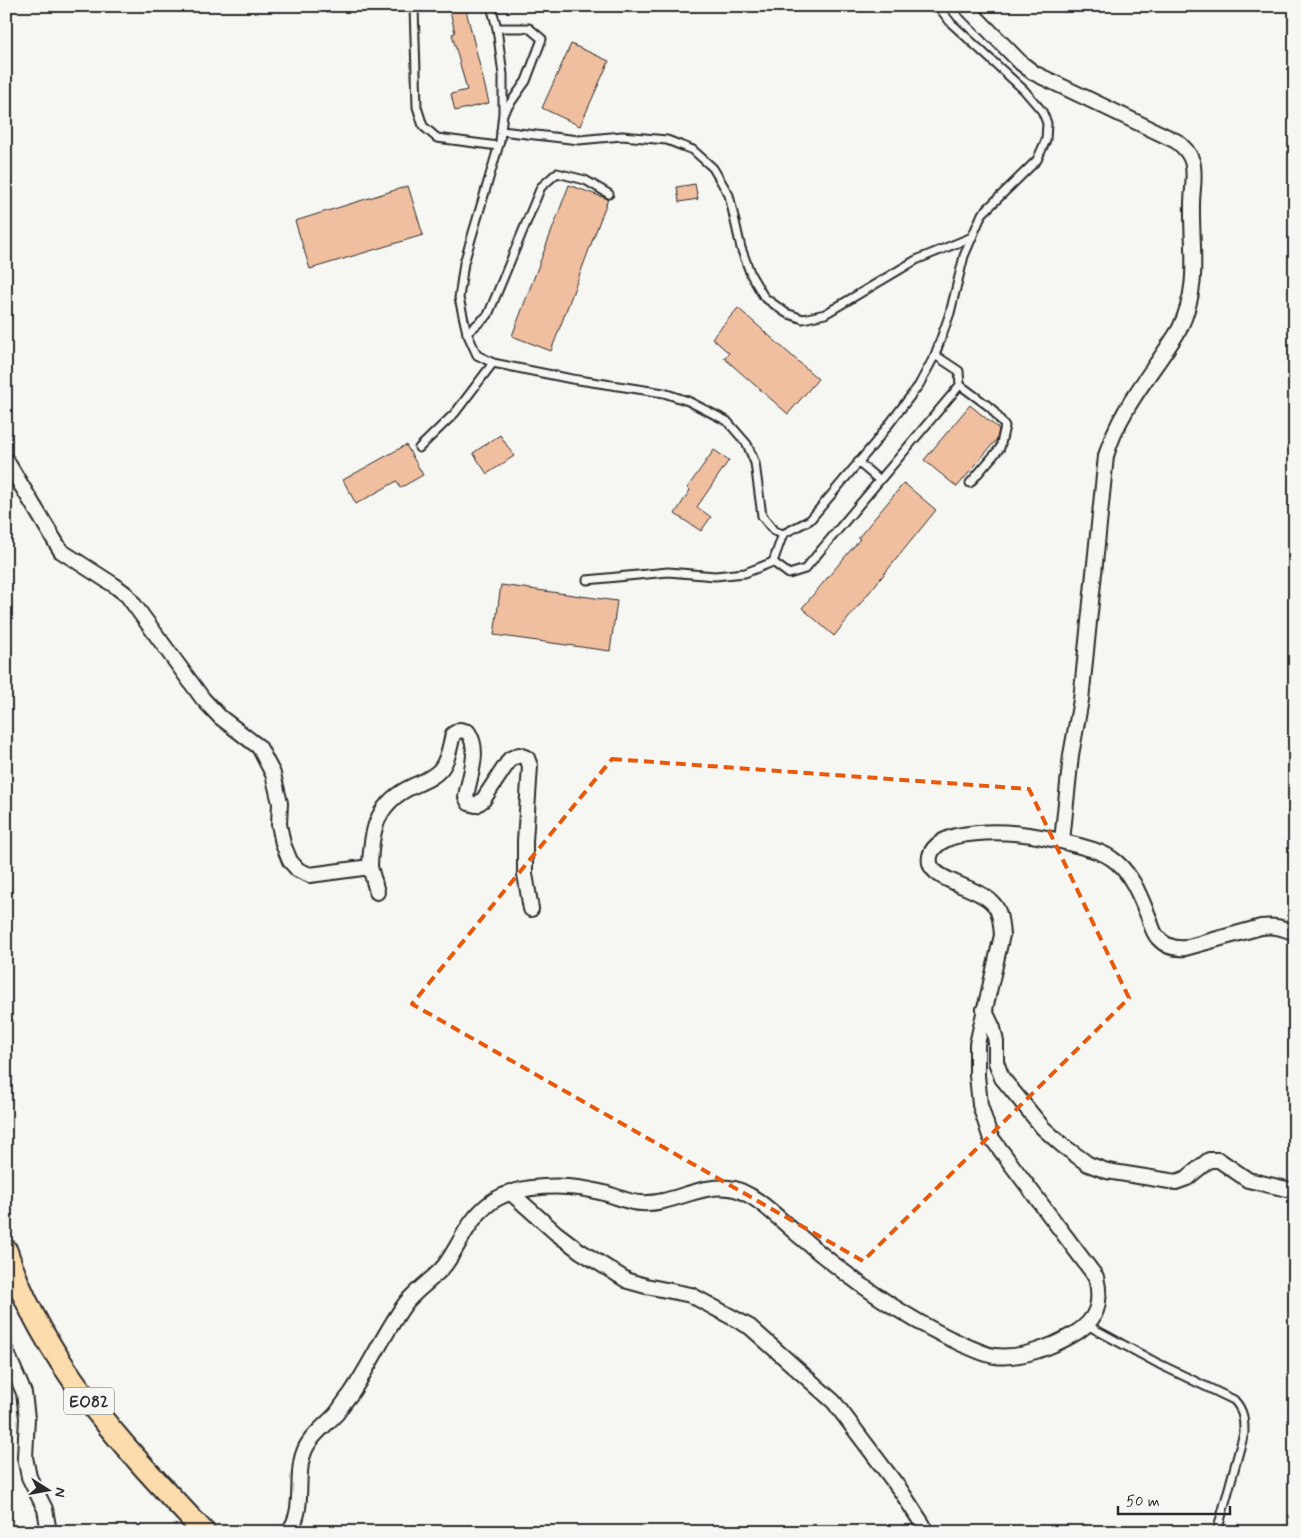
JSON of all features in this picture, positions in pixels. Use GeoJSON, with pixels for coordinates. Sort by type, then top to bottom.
{"type":"FeatureCollection","features":[{"type":"Feature","properties":{"kind":"main road","name":"ΕΟ82"},"geometry":{"type":"LineString","coordinates":[[6,1250],[14,1273],[43,1335],[99,1415],[132,1456],[204,1532]]}},
{"type":"Feature","properties":{"kind":"street"},"geometry":{"type":"LineString","coordinates":[[964,6],[1021,63],[1034,73],[1176,141],[1184,147],[1193,162],[1192,217],[1194,253],[1192,283],[1187,309],[1179,330],[1114,431],[1106,456],[1081,700],[1071,755],[1062,841]]}},
{"type":"Feature","properties":{"kind":"street"},"geometry":{"type":"LineString","coordinates":[[6,460],[60,551],[127,595],[203,699],[220,717],[258,747],[273,774],[280,803],[279,824],[283,844],[290,861],[298,870],[310,875],[370,867]]}},
{"type":"Feature","properties":{"kind":"street"},"geometry":{"type":"LineString","coordinates":[[377,892],[370,867],[371,846],[375,825],[383,808],[393,797],[428,779],[440,769],[447,757],[453,734],[460,730],[468,732],[473,740],[473,762],[466,797],[469,803],[476,805],[483,800],[510,759],[519,755],[527,758],[530,766],[524,850],[525,874],[531,909]]}},
{"type":"Feature","properties":{"kind":"street"},"geometry":{"type":"LineString","coordinates":[[288,1532],[293,1526],[297,1513],[303,1457],[308,1443],[337,1412],[407,1301],[444,1266],[474,1217],[492,1201],[510,1192],[533,1188],[582,1188],[603,1192],[638,1203],[656,1203],[710,1187],[732,1188],[752,1197],[819,1252],[894,1305],[935,1331],[991,1356],[1013,1357],[1033,1352],[1072,1335],[1087,1325],[1097,1309],[1100,1292],[1096,1277],[990,1136],[980,1105],[977,1075],[977,1044],[1002,935],[1001,921],[997,908],[988,898],[946,879],[936,872],[930,864],[931,853],[939,843],[954,837],[982,833],[1020,833],[1092,849],[1111,858],[1128,874],[1138,891],[1156,937],[1165,945],[1185,948],[1261,927],[1272,926],[1295,933]]}},
{"type":"Feature","properties":{"kind":"street"},"geometry":{"type":"LineString","coordinates":[[984,1009],[993,1028],[996,1042],[996,1062],[1002,1078],[1043,1128],[1088,1164],[1107,1171],[1176,1182],[1187,1178],[1209,1160],[1218,1160],[1248,1180],[1287,1189]]}},
{"type":"Feature","properties":{"kind":"street"},"geometry":{"type":"LineString","coordinates":[[510,1192],[556,1234],[628,1280],[646,1286],[691,1295],[750,1327],[834,1402],[901,1491],[925,1532]]}},
{"type":"Feature","properties":{"kind":"street"},"geometry":{"type":"LineString","coordinates":[[6,1351],[24,1393],[26,1418],[25,1457],[29,1477],[45,1509],[49,1532]]}},
{"type":"Feature","properties":{"kind":"lane"},"geometry":{"type":"LineString","coordinates":[[414,6],[417,107],[422,126],[437,138],[498,146]]}},
{"type":"Feature","properties":{"kind":"lane"},"geometry":{"type":"LineString","coordinates":[[491,6],[497,28],[503,75],[501,131],[492,172],[478,212],[463,272],[459,298],[467,333],[477,355],[493,363],[572,379],[664,393],[688,401],[727,421],[747,444],[754,463],[762,516],[774,531],[783,534]]}},
{"type":"Feature","properties":{"kind":"lane"},"geometry":{"type":"LineString","coordinates":[[587,580],[668,572],[715,576],[745,573],[773,562],[783,534],[810,520],[919,384],[936,355],[950,313],[964,256],[982,214],[1037,160],[1046,140],[1047,122],[1042,110],[1024,90],[950,23],[938,6]]}},
{"type":"Feature","properties":{"kind":"lane"},"geometry":{"type":"LineString","coordinates":[[497,28],[530,28],[542,39],[526,81],[503,112]]}},
{"type":"Feature","properties":{"kind":"lane"},"geometry":{"type":"LineString","coordinates":[[501,131],[579,140],[622,136],[667,140],[693,150],[713,168],[729,195],[741,248],[751,275],[764,297],[786,313],[803,319],[825,314],[916,260],[972,237]]}},
{"type":"Feature","properties":{"kind":"lane"},"geometry":{"type":"LineString","coordinates":[[467,333],[488,314],[540,187],[557,173],[585,180],[609,194]]}},
{"type":"Feature","properties":{"kind":"lane"},"geometry":{"type":"LineString","coordinates":[[773,562],[789,574],[804,569],[960,385],[959,372],[936,355]]}},
{"type":"Feature","properties":{"kind":"lane"},"geometry":{"type":"LineString","coordinates":[[419,448],[455,414],[493,363]]}},
{"type":"Feature","properties":{"kind":"lane"},"geometry":{"type":"LineString","coordinates":[[960,385],[991,408],[1005,426],[1000,448],[970,484]]}},
{"type":"Feature","properties":{"kind":"lane"},"geometry":{"type":"LineString","coordinates":[[858,462],[879,480]]}},
{"type":"Feature","properties":{"kind":"lane"},"geometry":{"type":"LineString","coordinates":[[1087,1325],[1159,1364],[1234,1400],[1241,1407],[1244,1417],[1244,1433],[1217,1532]]}},
{"type":"Feature","properties":{"kind":"highlighted area"},"geometry":{"type":"Polygon","coordinates":[[[612,759],[1029,789],[1129,998],[863,1261],[412,1004],[612,759]]]}},
{"type":"Feature","properties":{"kind":"building"},"geometry":{"type":"Polygon","coordinates":[[[449,6],[465,6],[489,103],[455,111],[451,94],[467,90],[452,34],[455,33],[449,6]]]}},
{"type":"Feature","properties":{"kind":"building"},"geometry":{"type":"Polygon","coordinates":[[[571,44],[609,61],[580,126],[542,108],[571,44]]]}},
{"type":"Feature","properties":{"kind":"building"},"geometry":{"type":"Polygon","coordinates":[[[695,184],[698,199],[679,202],[677,187],[695,184]]]}},
{"type":"Feature","properties":{"kind":"building"},"geometry":{"type":"Polygon","coordinates":[[[569,185],[608,199],[551,351],[512,336],[569,185]]]}},
{"type":"Feature","properties":{"kind":"building"},"geometry":{"type":"Polygon","coordinates":[[[408,186],[423,235],[310,269],[295,221],[408,186]]]}},
{"type":"Feature","properties":{"kind":"building"},"geometry":{"type":"Polygon","coordinates":[[[738,308],[818,379],[788,414],[724,358],[729,353],[712,338],[738,308]]]}},
{"type":"Feature","properties":{"kind":"building"},"geometry":{"type":"Polygon","coordinates":[[[970,405],[999,429],[997,439],[957,487],[924,460],[970,405]]]}},
{"type":"Feature","properties":{"kind":"building"},"geometry":{"type":"Polygon","coordinates":[[[500,435],[514,456],[487,474],[473,453],[500,435]]]}},
{"type":"Feature","properties":{"kind":"building"},"geometry":{"type":"Polygon","coordinates":[[[406,445],[423,475],[400,488],[397,481],[356,504],[343,480],[406,445]]]}},
{"type":"Feature","properties":{"kind":"building"},"geometry":{"type":"Polygon","coordinates":[[[714,450],[729,460],[697,507],[711,517],[701,531],[675,514],[690,490],[687,488],[714,450]]]}},
{"type":"Feature","properties":{"kind":"building"},"geometry":{"type":"Polygon","coordinates":[[[904,483],[936,510],[834,636],[802,608],[904,483]]]}},
{"type":"Feature","properties":{"kind":"building"},"geometry":{"type":"Polygon","coordinates":[[[501,585],[617,601],[610,651],[494,635],[501,585]]]}}]}
